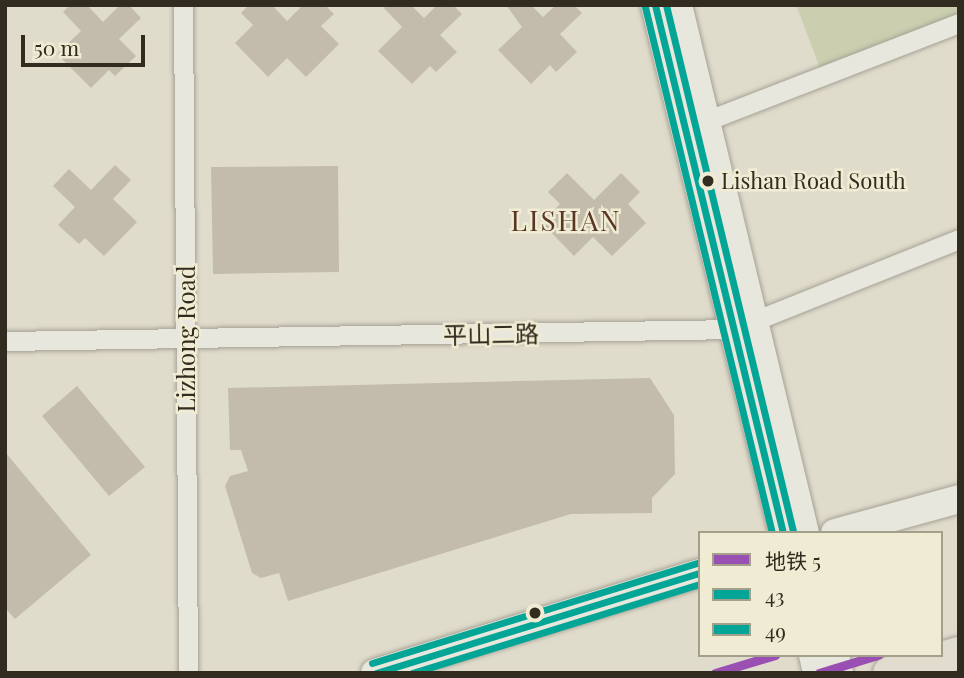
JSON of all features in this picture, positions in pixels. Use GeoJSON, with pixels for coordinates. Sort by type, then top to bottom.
{"type":"FeatureCollection","features":[{"type":"Feature","properties":{"kind":"main road"},"geometry":{"type":"LineString","coordinates":[[889,673],[959,653]]}},
{"type":"Feature","properties":{"kind":"street","name":"Lizhong Road"},"geometry":{"type":"LineString","coordinates":[[183,5],[188,673]]}},
{"type":"Feature","properties":{"kind":"street"},"geometry":{"type":"LineString","coordinates":[[655,5],[804,531]]}},
{"type":"Feature","properties":{"kind":"street"},"geometry":{"type":"LineString","coordinates":[[678,5],[706,121],[783,531]]}},
{"type":"Feature","properties":{"kind":"street"},"geometry":{"type":"LineString","coordinates":[[706,121],[959,23]]}},
{"type":"Feature","properties":{"kind":"street","name":"平山二路"},"geometry":{"type":"LineString","coordinates":[[5,341],[744,326],[959,239]]}},
{"type":"Feature","properties":{"kind":"street"},"geometry":{"type":"LineString","coordinates":[[842,531],[959,499]]}},
{"type":"Feature","properties":{"kind":"street"},"geometry":{"type":"LineString","coordinates":[[905,531],[959,516]]}},
{"type":"Feature","properties":{"kind":"street"},"geometry":{"type":"LineString","coordinates":[[375,673],[698,574]]}},
{"type":"Feature","properties":{"kind":"street"},"geometry":{"type":"LineString","coordinates":[[437,673],[698,593]]}},
{"type":"Feature","properties":{"kind":"green space"},"geometry":{"type":"Polygon","coordinates":[[[796,5],[959,5],[959,14],[820,68],[796,5]]]}},
{"type":"Feature","properties":{"kind":"building"},"geometry":{"type":"Polygon","coordinates":[[[70,5],[87,5],[103,22],[120,5],[129,5],[141,18],[119,39],[136,56],[115,76],[109,70],[91,88],[57,54],[81,31],[63,12],[70,5]]]}},
{"type":"Feature","properties":{"kind":"building"},"geometry":{"type":"Polygon","coordinates":[[[249,5],[272,5],[287,21],[303,5],[325,5],[334,14],[321,26],[339,44],[306,77],[287,58],[268,77],[235,43],[253,25],[241,13],[249,5]]]}},
{"type":"Feature","properties":{"kind":"building"},"geometry":{"type":"Polygon","coordinates":[[[387,5],[411,5],[424,18],[437,5],[453,5],[462,14],[440,35],[457,52],[436,72],[430,66],[412,84],[378,51],[402,27],[384,8],[387,5]]]}},
{"type":"Feature","properties":{"kind":"building"},"geometry":{"type":"Polygon","coordinates":[[[506,5],[531,5],[543,17],[556,5],[574,5],[582,13],[560,34],[577,52],[556,72],[550,65],[531,84],[498,50],[522,27],[506,5]]]}},
{"type":"Feature","properties":{"kind":"building"},"geometry":{"type":"Polygon","coordinates":[[[115,165],[131,180],[113,199],[137,222],[104,256],[85,238],[79,244],[58,225],[75,207],[53,186],[69,169],[91,190],[115,165]]]}},
{"type":"Feature","properties":{"kind":"building"},"geometry":{"type":"Polygon","coordinates":[[[338,166],[339,272],[213,274],[211,167],[338,166]]]}},
{"type":"Feature","properties":{"kind":"building"},"geometry":{"type":"Polygon","coordinates":[[[567,173],[594,200],[621,173],[640,192],[628,204],[646,223],[612,256],[593,237],[574,256],[541,222],[560,204],[548,192],[567,173]]]}},
{"type":"Feature","properties":{"kind":"building"},"geometry":{"type":"Polygon","coordinates":[[[650,378],[674,415],[675,474],[652,498],[652,513],[571,514],[288,601],[279,573],[261,578],[252,573],[225,486],[230,476],[248,471],[241,450],[230,450],[228,388],[650,378]]]}},
{"type":"Feature","properties":{"kind":"building"},"geometry":{"type":"Polygon","coordinates":[[[77,386],[145,467],[109,496],[42,416],[77,386]]]}},
{"type":"Feature","properties":{"kind":"building"},"geometry":{"type":"Polygon","coordinates":[[[5,452],[91,555],[15,619],[5,608],[5,452]]]}},
{"type":"Feature","properties":{"kind":"metro line","name":"5"},"geometry":{"type":"LineString","coordinates":[[715,673],[768,657]]}},
{"type":"Feature","properties":{"kind":"metro line","name":"5"},"geometry":{"type":"LineString","coordinates":[[819,673],[871,657]]}},
{"type":"Feature","properties":{"kind":"transit line","name":"43"},"geometry":{"type":"LineString","coordinates":[[655,5],[783,531]]}},
{"type":"Feature","properties":{"kind":"transit line"},"geometry":{"type":"LineString","coordinates":[[666,5],[793,531]]}},
{"type":"Feature","properties":{"kind":"transit line","name":"49"},"geometry":{"type":"LineString","coordinates":[[645,7],[772,531]]}},
{"type":"Feature","properties":{"kind":"transit line"},"geometry":{"type":"LineString","coordinates":[[372,663],[697,563]]}},
{"type":"Feature","properties":{"kind":"transit line","name":"43"},"geometry":{"type":"LineString","coordinates":[[376,673],[698,574]]}},
{"type":"Feature","properties":{"kind":"transit line","name":"49"},"geometry":{"type":"LineString","coordinates":[[412,673],[698,585]]}},
{"type":"Feature","properties":{"kind":"place","name":"Lishan Road South"},"geometry":{"type":"Point","coordinates":[708,181]}},
{"type":"Feature","properties":{"kind":"district","name":"LISHAN"},"geometry":{"type":"Point","coordinates":[566,220]}}]}
